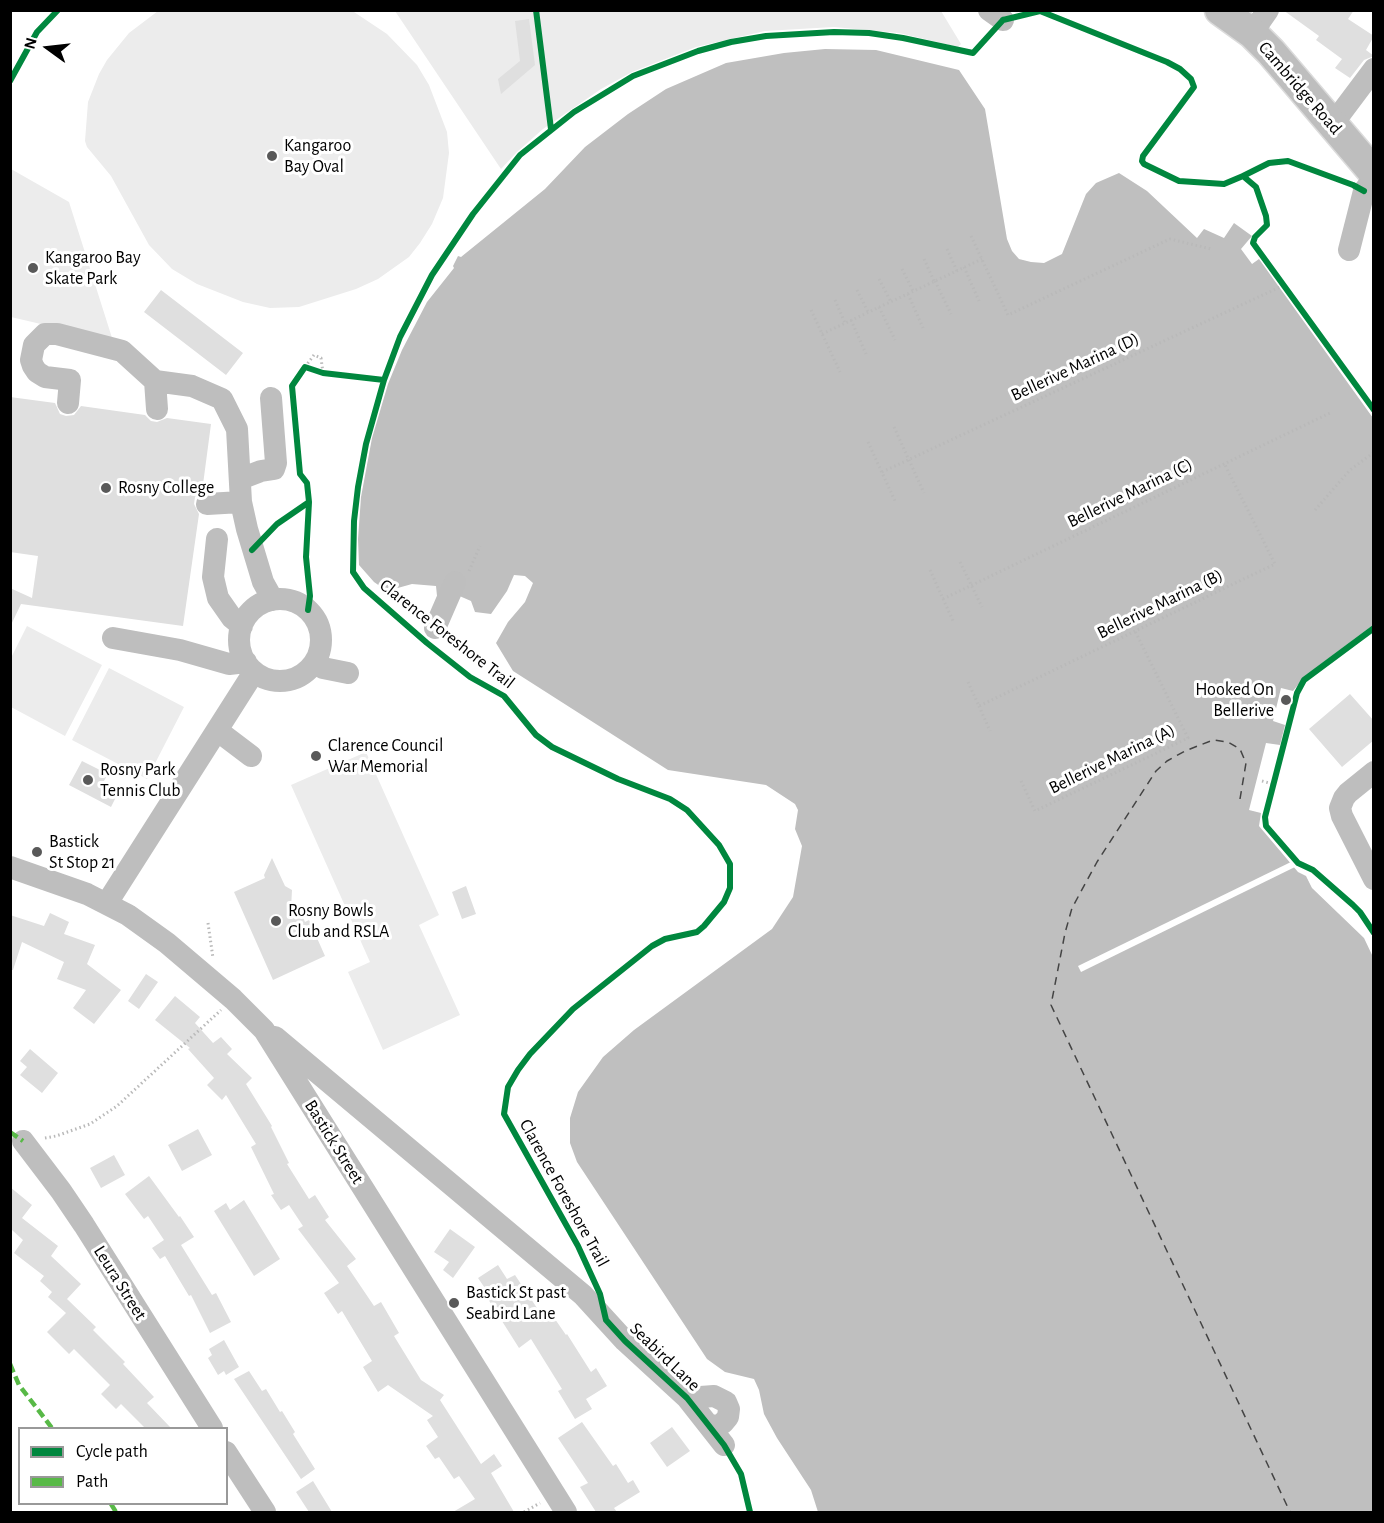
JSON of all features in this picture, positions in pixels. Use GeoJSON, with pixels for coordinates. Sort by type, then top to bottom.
{"type":"FeatureCollection","features":[{"type":"Feature","properties":{"kind":"main road","name":"Cambridge Road"},"geometry":{"type":"LineString","coordinates":[[1220,10],[1260,22],[1288,71],[1374,173]]}},
{"type":"Feature","properties":{"kind":"street"},"geometry":{"type":"LineString","coordinates":[[1332,125],[1374,69]]}},
{"type":"Feature","properties":{"kind":"street"},"geometry":{"type":"LineString","coordinates":[[1349,250],[1364,191],[1374,178]]}},
{"type":"Feature","properties":{"kind":"street"},"geometry":{"type":"LineString","coordinates":[[68,403],[70,380],[45,377],[33,366],[31,360],[34,345],[45,334],[57,334],[122,351],[155,381],[192,386],[222,399],[237,429],[241,502],[259,571],[266,591],[273,600]]}},
{"type":"Feature","properties":{"kind":"street"},"geometry":{"type":"LineString","coordinates":[[155,381],[157,409]]}},
{"type":"Feature","properties":{"kind":"street"},"geometry":{"type":"LineString","coordinates":[[240,479],[274,469],[276,463],[271,398]]}},
{"type":"Feature","properties":{"kind":"street"},"geometry":{"type":"LineString","coordinates":[[207,504],[241,502]]}},
{"type":"Feature","properties":{"kind":"street"},"geometry":{"type":"LineString","coordinates":[[217,539],[213,567],[218,598],[232,618],[242,626]]}},
{"type":"Feature","properties":{"kind":"street"},"geometry":{"type":"LineString","coordinates":[[435,628],[455,582]]}},
{"type":"Feature","properties":{"kind":"street"},"geometry":{"type":"LineString","coordinates":[[113,638],[180,650],[229,664],[250,667],[270,680],[289,681],[301,676],[315,663],[320,651],[321,638],[316,620],[308,610],[300,604],[285,599],[263,603],[252,610],[242,626],[240,645],[250,667]]}},
{"type":"Feature","properties":{"kind":"street"},"geometry":{"type":"LineString","coordinates":[[315,663],[328,670],[348,673]]}},
{"type":"Feature","properties":{"kind":"street"},"geometry":{"type":"LineString","coordinates":[[107,903],[218,731],[250,667]]}},
{"type":"Feature","properties":{"kind":"street"},"geometry":{"type":"LineString","coordinates":[[218,731],[251,756]]}},
{"type":"Feature","properties":{"kind":"street"},"geometry":{"type":"LineString","coordinates":[[1374,772],[1348,793],[1341,805],[1342,816],[1374,879]]}},
{"type":"Feature","properties":{"kind":"street","name":"Bastick Street"},"geometry":{"type":"LineString","coordinates":[[10,867],[107,903],[166,943],[233,999],[264,1030],[566,1512]]}},
{"type":"Feature","properties":{"kind":"street","name":"Seabird Lane"},"geometry":{"type":"LineString","coordinates":[[264,1030],[308,1063],[583,1295],[625,1341],[687,1398],[724,1445]]}},
{"type":"Feature","properties":{"kind":"street","name":"Leura Street"},"geometry":{"type":"LineString","coordinates":[[23,1141],[84,1225],[211,1427]]}},
{"type":"Feature","properties":{"kind":"street"},"geometry":{"type":"LineString","coordinates":[[228,1455],[265,1512]]}},
{"type":"Feature","properties":{"kind":"path"},"geometry":{"type":"LineString","coordinates":[[971,236],[1008,315],[1170,239],[1211,249]]}},
{"type":"Feature","properties":{"kind":"path"},"geometry":{"type":"LineString","coordinates":[[947,249],[957,271]]}},
{"type":"Feature","properties":{"kind":"path"},"geometry":{"type":"LineString","coordinates":[[924,258],[951,314]]}},
{"type":"Feature","properties":{"kind":"path"},"geometry":{"type":"LineString","coordinates":[[822,334],[982,259]]}},
{"type":"Feature","properties":{"kind":"path"},"geometry":{"type":"LineString","coordinates":[[964,267],[979,301]]}},
{"type":"Feature","properties":{"kind":"path"},"geometry":{"type":"LineString","coordinates":[[902,269],[913,291]]}},
{"type":"Feature","properties":{"kind":"path"},"geometry":{"type":"LineString","coordinates":[[879,279],[891,302]]}},
{"type":"Feature","properties":{"kind":"path"},"geometry":{"type":"LineString","coordinates":[[1281,285],[1289,292]]}},
{"type":"Feature","properties":{"kind":"path"},"geometry":{"type":"LineString","coordinates":[[857,290],[868,312]]}},
{"type":"Feature","properties":{"kind":"path"},"geometry":{"type":"LineString","coordinates":[[908,294],[923,328]]}},
{"type":"Feature","properties":{"kind":"path"},"geometry":{"type":"LineString","coordinates":[[835,300],[845,323]]}},
{"type":"Feature","properties":{"kind":"path"},"geometry":{"type":"LineString","coordinates":[[879,307],[895,340]]}},
{"type":"Feature","properties":{"kind":"path"},"geometry":{"type":"LineString","coordinates":[[811,310],[840,372]]}},
{"type":"Feature","properties":{"kind":"path"},"geometry":{"type":"LineString","coordinates":[[851,320],[866,354]]}},
{"type":"Feature","properties":{"kind":"path"},"geometry":{"type":"LineString","coordinates":[[323,373],[321,358],[314,355],[304,368],[323,373],[333,374]]}},
{"type":"Feature","properties":{"kind":"path"},"geometry":{"type":"LineString","coordinates":[[894,427],[924,493]]}},
{"type":"Feature","properties":{"kind":"path"},"geometry":{"type":"LineString","coordinates":[[868,442],[895,501]]}},
{"type":"Feature","properties":{"kind":"path"},"geometry":{"type":"LineString","coordinates":[[1315,510],[1350,470],[1373,453]]}},
{"type":"Feature","properties":{"kind":"path"},"geometry":{"type":"LineString","coordinates":[[960,562],[982,607]]}},
{"type":"Feature","properties":{"kind":"path"},"geometry":{"type":"LineString","coordinates":[[930,570],[954,622]]}},
{"type":"Feature","properties":{"kind":"path"},"geometry":{"type":"LineString","coordinates":[[968,682],[990,731]]}},
{"type":"Feature","properties":{"kind":"path"},"geometry":{"type":"LineString","coordinates":[[1270,795],[1276,774]]}},
{"type":"Feature","properties":{"kind":"path"},"geometry":{"type":"LineString","coordinates":[[1262,781],[1273,784]]}},
{"type":"Feature","properties":{"kind":"path"},"geometry":{"type":"LineString","coordinates":[[208,923],[214,970],[210,979]]}},
{"type":"Feature","properties":{"kind":"path"},"geometry":{"type":"LineString","coordinates":[[23,1141],[56,1136],[90,1124],[117,1106],[233,999]]}},
{"type":"Feature","properties":{"kind":"shaded area","name":"Kangaroo Bay Oval"},"geometry":{"type":"Polygon","coordinates":[[[351,10],[387,34],[417,65],[429,85],[447,132],[449,153],[443,198],[432,224],[420,243],[409,257],[378,279],[356,289],[299,307],[270,308],[243,302],[197,284],[172,269],[149,245],[111,176],[87,147],[85,141],[88,102],[107,60],[129,33],[158,11],[351,10]]]}},
{"type":"Feature","properties":{"kind":"shaded area"},"geometry":{"type":"Polygon","coordinates":[[[395,11],[941,11],[961,44],[958,47],[899,33],[834,27],[765,31],[696,47],[632,72],[601,89],[543,129],[501,169],[395,11]]]}},
{"type":"Feature","properties":{"kind":"shaded area"},"geometry":{"type":"Polygon","coordinates":[[[825,49],[876,50],[959,70],[985,109],[1007,239],[1012,251],[1019,259],[1044,263],[1062,254],[1086,194],[1096,183],[1119,173],[1147,191],[1197,238],[1204,229],[1224,238],[1234,223],[1252,236],[1241,249],[1252,264],[1259,259],[1373,418],[1373,625],[1306,675],[1293,691],[1281,688],[1273,721],[1285,725],[1280,745],[1266,743],[1249,810],[1261,813],[1259,826],[1298,872],[1306,876],[1312,888],[1364,938],[1373,957],[1373,1512],[818,1512],[811,1490],[764,1414],[754,1379],[725,1372],[707,1359],[577,1162],[570,1143],[570,1118],[578,1092],[603,1057],[634,1030],[772,929],[793,897],[802,846],[795,829],[798,810],[795,804],[766,785],[668,770],[513,671],[496,643],[508,622],[525,602],[533,583],[525,576],[514,575],[507,591],[491,614],[475,612],[471,601],[448,591],[437,596],[436,586],[412,584],[387,591],[374,582],[359,565],[358,539],[361,497],[372,438],[388,384],[402,350],[427,302],[454,268],[458,256],[461,257],[545,189],[585,147],[666,89],[726,63],[825,49]]]}},
{"type":"Feature","properties":{"kind":"shaded area"},"geometry":{"type":"Polygon","coordinates":[[[11,169],[69,202],[113,341],[11,317],[11,169]]]}},
{"type":"Feature","properties":{"kind":"shaded area"},"geometry":{"type":"Polygon","coordinates":[[[27,626],[102,665],[65,736],[11,707],[11,658],[27,626]]]}},
{"type":"Feature","properties":{"kind":"shaded area"},"geometry":{"type":"Polygon","coordinates":[[[109,668],[184,707],[147,779],[72,740],[109,668]]]}},
{"type":"Feature","properties":{"kind":"shaded area"},"geometry":{"type":"Polygon","coordinates":[[[366,752],[439,915],[419,925],[460,1015],[383,1050],[348,972],[370,962],[291,785],[366,752]]]}},
{"type":"Feature","properties":{"kind":"pier"},"geometry":{"type":"Polygon","coordinates":[[[1293,861],[1297,866],[1081,972],[1078,966],[1293,861]]]}},
{"type":"Feature","properties":{"kind":"building"},"geometry":{"type":"Polygon","coordinates":[[[1283,10],[1354,10],[1348,19],[1374,36],[1366,50],[1374,56],[1364,60],[1350,78],[1335,68],[1342,59],[1316,40],[1319,36],[1283,10]]]}},
{"type":"Feature","properties":{"kind":"building"},"geometry":{"type":"Polygon","coordinates":[[[529,19],[535,65],[501,94],[498,79],[520,61],[515,21],[529,19]]]}},
{"type":"Feature","properties":{"kind":"building"},"geometry":{"type":"Polygon","coordinates":[[[161,290],[243,353],[226,375],[144,312],[161,290]]]}},
{"type":"Feature","properties":{"kind":"building","name":"Rosny College"},"geometry":{"type":"Polygon","coordinates":[[[10,397],[55,403],[60,414],[66,416],[74,415],[81,406],[145,415],[151,421],[157,422],[167,418],[211,424],[202,492],[195,497],[194,504],[199,514],[183,626],[21,604],[10,627],[10,588],[32,598],[38,556],[10,552],[10,397]]]}},
{"type":"Feature","properties":{"kind":"building"},"geometry":{"type":"Polygon","coordinates":[[[1350,694],[1374,721],[1374,740],[1342,767],[1309,729],[1350,694]]]}},
{"type":"Feature","properties":{"kind":"building","name":"Rosny Park Tennis Club"},"geometry":{"type":"Polygon","coordinates":[[[82,761],[108,774],[101,786],[117,795],[111,807],[69,785],[82,761]]]}},
{"type":"Feature","properties":{"kind":"building","name":"Rosny Bowls Club and RSLA"},"geometry":{"type":"Polygon","coordinates":[[[272,858],[285,886],[292,890],[291,909],[298,906],[305,922],[309,920],[325,956],[273,980],[234,892],[265,878],[264,875],[272,858]]]}},
{"type":"Feature","properties":{"kind":"building"},"geometry":{"type":"Polygon","coordinates":[[[466,886],[476,914],[462,919],[452,892],[466,886]]]}},
{"type":"Feature","properties":{"kind":"building"},"geometry":{"type":"Polygon","coordinates":[[[50,913],[69,922],[64,934],[95,945],[87,964],[121,990],[94,1024],[73,1008],[86,990],[57,979],[64,962],[22,942],[13,970],[10,970],[10,915],[44,926],[50,913]]]}},
{"type":"Feature","properties":{"kind":"building"},"geometry":{"type":"Polygon","coordinates":[[[146,974],[158,982],[139,1009],[128,1001],[146,974]]]}},
{"type":"Feature","properties":{"kind":"building"},"geometry":{"type":"Polygon","coordinates":[[[175,996],[200,1017],[195,1023],[213,1043],[221,1037],[232,1049],[227,1054],[252,1078],[246,1084],[272,1126],[289,1163],[287,1164],[309,1199],[315,1195],[329,1217],[325,1220],[356,1259],[347,1266],[374,1306],[381,1302],[399,1333],[394,1336],[421,1380],[444,1395],[440,1400],[481,1464],[494,1454],[502,1466],[491,1473],[514,1512],[453,1512],[475,1499],[459,1476],[454,1479],[439,1457],[435,1459],[426,1446],[438,1437],[427,1420],[433,1416],[388,1385],[378,1392],[363,1367],[372,1361],[342,1311],[338,1314],[324,1293],[339,1283],[298,1229],[303,1226],[289,1205],[281,1210],[271,1195],[274,1194],[251,1147],[256,1144],[226,1095],[222,1100],[207,1085],[214,1078],[188,1049],[190,1048],[155,1020],[175,996]]]}},
{"type":"Feature","properties":{"kind":"building"},"geometry":{"type":"Polygon","coordinates":[[[30,1049],[58,1073],[42,1093],[20,1075],[27,1067],[20,1061],[30,1049]]]}},
{"type":"Feature","properties":{"kind":"building"},"geometry":{"type":"Polygon","coordinates":[[[198,1129],[212,1155],[182,1171],[168,1145],[198,1129]]]}},
{"type":"Feature","properties":{"kind":"building"},"geometry":{"type":"Polygon","coordinates":[[[114,1155],[125,1175],[101,1188],[90,1168],[114,1155]]]}},
{"type":"Feature","properties":{"kind":"building"},"geometry":{"type":"Polygon","coordinates":[[[149,1176],[194,1237],[181,1245],[212,1295],[216,1293],[231,1322],[210,1333],[191,1295],[189,1296],[165,1256],[160,1259],[152,1248],[164,1240],[148,1216],[144,1219],[125,1194],[149,1176]]]}},
{"type":"Feature","properties":{"kind":"building"},"geometry":{"type":"Polygon","coordinates":[[[10,1187],[32,1205],[22,1218],[58,1246],[51,1256],[81,1284],[67,1299],[96,1327],[93,1330],[125,1362],[123,1364],[154,1397],[147,1403],[170,1427],[144,1427],[121,1404],[116,1409],[101,1394],[110,1385],[74,1349],[69,1354],[47,1332],[66,1313],[48,1297],[52,1292],[40,1281],[44,1276],[14,1253],[23,1240],[12,1230],[10,1232],[10,1187]]]}},
{"type":"Feature","properties":{"kind":"building"},"geometry":{"type":"Polygon","coordinates":[[[244,1200],[280,1259],[254,1276],[214,1211],[226,1203],[230,1210],[244,1200]]]}},
{"type":"Feature","properties":{"kind":"building"},"geometry":{"type":"Polygon","coordinates":[[[450,1229],[475,1247],[453,1278],[443,1270],[449,1262],[434,1252],[450,1229]]]}},
{"type":"Feature","properties":{"kind":"building"},"geometry":{"type":"Polygon","coordinates":[[[498,1265],[507,1279],[515,1275],[541,1314],[548,1309],[591,1372],[596,1368],[607,1386],[586,1399],[592,1409],[575,1419],[558,1391],[562,1389],[531,1339],[519,1348],[488,1299],[491,1297],[478,1278],[498,1265]]]}},
{"type":"Feature","properties":{"kind":"building"},"geometry":{"type":"Polygon","coordinates":[[[224,1340],[239,1367],[226,1375],[224,1371],[218,1375],[208,1358],[212,1355],[209,1349],[224,1340]]]}},
{"type":"Feature","properties":{"kind":"building"},"geometry":{"type":"Polygon","coordinates":[[[249,1371],[262,1391],[266,1389],[280,1412],[282,1411],[295,1432],[293,1434],[315,1469],[301,1479],[234,1379],[249,1371]]]}},
{"type":"Feature","properties":{"kind":"building"},"geometry":{"type":"Polygon","coordinates":[[[582,1422],[613,1466],[616,1464],[628,1483],[633,1480],[640,1492],[614,1508],[617,1512],[596,1512],[580,1487],[588,1483],[558,1438],[582,1422]]]}},
{"type":"Feature","properties":{"kind":"building"},"geometry":{"type":"Polygon","coordinates":[[[672,1427],[690,1451],[667,1467],[650,1443],[672,1427]]]}},
{"type":"Feature","properties":{"kind":"building"},"geometry":{"type":"Polygon","coordinates":[[[313,1481],[332,1512],[309,1512],[296,1492],[313,1481]]]}},
{"type":"Feature","properties":{"kind":"ferry route"},"geometry":{"type":"LineString","coordinates":[[1240,799],[1246,763],[1240,749],[1228,742],[1213,740],[1185,751],[1167,761],[1156,771],[1097,862],[1072,908],[1051,1005],[1290,1512]]}},
{"type":"Feature","properties":{"kind":"marked path"},"geometry":{"type":"LineString","coordinates":[[10,1132],[23,1141]]}},
{"type":"Feature","properties":{"kind":"marked path"},"geometry":{"type":"LineString","coordinates":[[10,1364],[19,1385],[51,1427]]}},
{"type":"Feature","properties":{"kind":"marked path"},"geometry":{"type":"LineString","coordinates":[[112,1505],[116,1512]]}},
{"type":"Feature","properties":{"kind":"cycle path"},"geometry":{"type":"LineString","coordinates":[[10,81],[37,32],[58,10]]}},
{"type":"Feature","properties":{"kind":"cycle path"},"geometry":{"type":"LineString","coordinates":[[536,10],[551,129]]}},
{"type":"Feature","properties":{"kind":"cycle path"},"geometry":{"type":"LineString","coordinates":[[1003,20],[1040,11],[1167,62],[1180,69],[1191,79],[1194,87],[1143,156],[1142,161],[1179,181],[1224,184],[1243,176],[1256,187],[1267,225],[1255,237],[1253,243],[1374,410]]}},
{"type":"Feature","properties":{"kind":"cycle path","name":"Clarence Foreshore Trail"},"geometry":{"type":"LineString","coordinates":[[750,1512],[741,1474],[724,1445],[687,1398],[625,1341],[606,1320],[600,1294],[578,1246],[504,1114],[508,1087],[518,1070],[530,1054],[573,1009],[652,946],[665,939],[697,932],[704,926],[724,902],[730,888],[730,864],[719,845],[687,810],[670,799],[618,779],[552,747],[536,735],[504,696],[470,677],[364,588],[353,572],[354,521],[358,487],[366,444],[384,380],[400,337],[432,275],[473,214],[520,155],[574,112],[633,76],[698,51],[731,42],[766,36],[834,32],[869,33],[973,53],[1003,20]]}},
{"type":"Feature","properties":{"kind":"cycle path"},"geometry":{"type":"LineString","coordinates":[[1243,176],[1269,163],[1288,161],[1364,191]]}},
{"type":"Feature","properties":{"kind":"cycle path"},"geometry":{"type":"LineString","coordinates":[[309,502],[307,483],[300,474],[292,386],[305,367],[323,373],[384,380]]}},
{"type":"Feature","properties":{"kind":"cycle path"},"geometry":{"type":"LineString","coordinates":[[252,550],[277,524],[309,502],[306,557],[310,596],[308,610]]}},
{"type":"Feature","properties":{"kind":"cycle path"},"geometry":{"type":"LineString","coordinates":[[1374,628],[1304,680],[1297,693],[1265,817],[1266,826],[1298,863],[1313,870],[1353,905],[1374,933]]}},
{"type":"Feature","properties":{"kind":"place","name":"Kangaroo Bay Oval"},"geometry":{"type":"Point","coordinates":[272,156]}},
{"type":"Feature","properties":{"kind":"place","name":"Kangaroo Bay Skate Park"},"geometry":{"type":"Point","coordinates":[33,268]}},
{"type":"Feature","properties":{"kind":"place","name":"Rosny College"},"geometry":{"type":"Point","coordinates":[106,488]}},
{"type":"Feature","properties":{"kind":"place","name":"Hooked On Bellerive"},"geometry":{"type":"Point","coordinates":[1286,700]}},
{"type":"Feature","properties":{"kind":"place","name":"Clarence Council War Memorial"},"geometry":{"type":"Point","coordinates":[316,756]}},
{"type":"Feature","properties":{"kind":"place","name":"Rosny Park Tennis Club"},"geometry":{"type":"Point","coordinates":[88,780]}},
{"type":"Feature","properties":{"kind":"place","name":"Bastick St Stop 21"},"geometry":{"type":"Point","coordinates":[37,852]}},
{"type":"Feature","properties":{"kind":"place","name":"Rosny Bowls Club and RSLA"},"geometry":{"type":"Point","coordinates":[276,921]}},
{"type":"Feature","properties":{"kind":"place","name":"Bastick St past Seabird Lane"},"geometry":{"type":"Point","coordinates":[454,1303]}}]}
